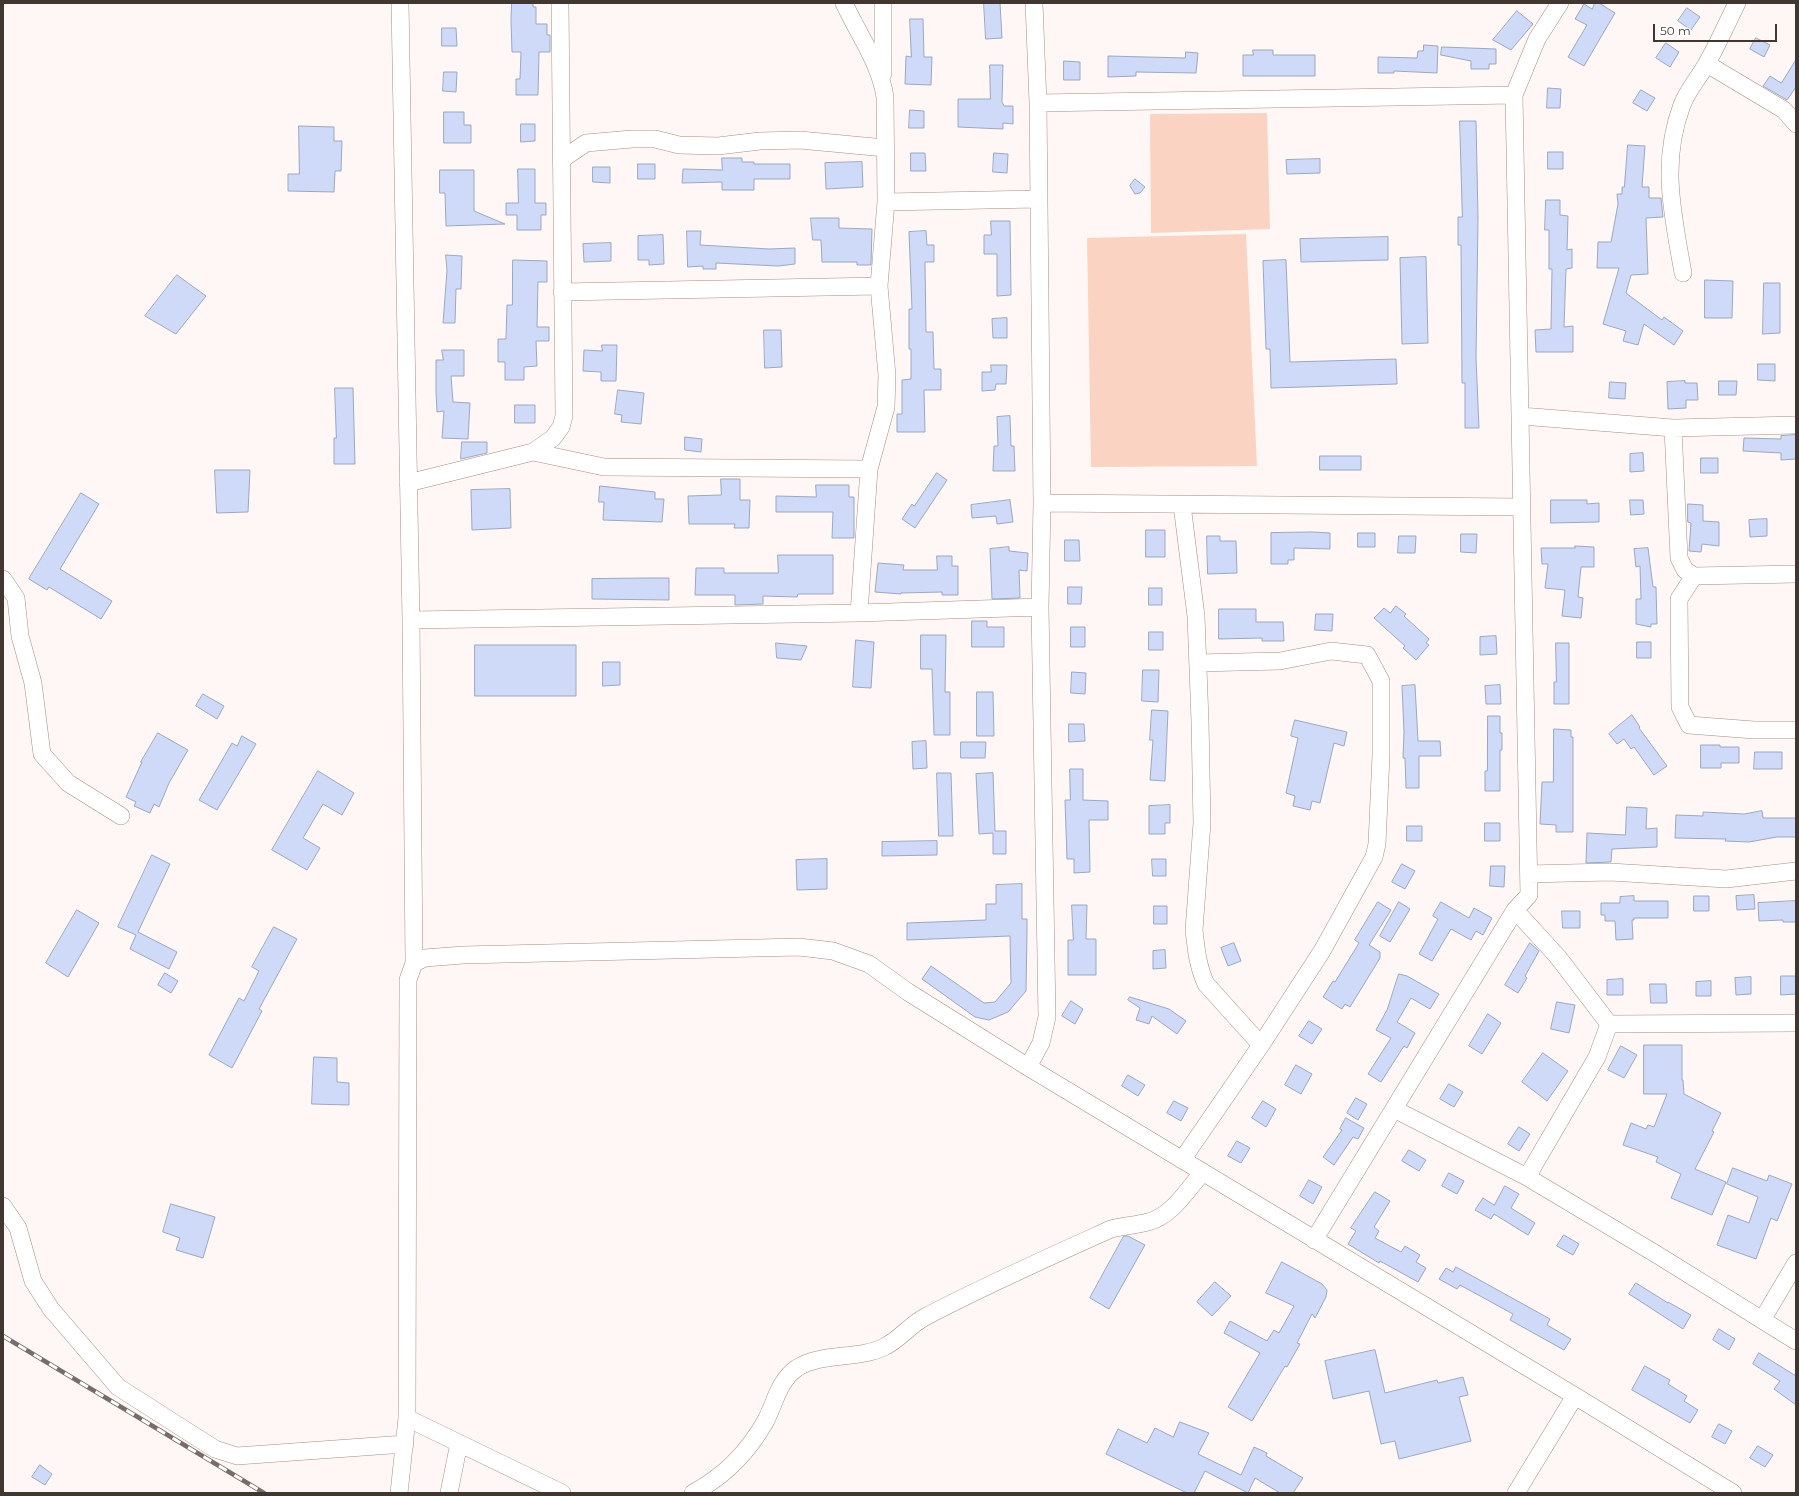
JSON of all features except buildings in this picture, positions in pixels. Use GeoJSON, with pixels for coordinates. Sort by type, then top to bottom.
{"type":"FeatureCollection","features":[{"type":"Feature","properties":{"kind":"street"},"geometry":{"type":"LineString","coordinates":[[399,1493],[407,1418],[408,980],[414,962],[411,620],[400,3]]}},
{"type":"Feature","properties":{"kind":"street"},"geometry":{"type":"LineString","coordinates":[[408,483],[533,452],[553,438],[561,427],[564,416],[560,3]]}},
{"type":"Feature","properties":{"kind":"street"},"geometry":{"type":"LineString","coordinates":[[844,3],[883,81]]}},
{"type":"Feature","properties":{"kind":"street"},"geometry":{"type":"LineString","coordinates":[[858,613],[869,469],[886,407],[887,375],[879,286],[886,202],[883,3]]}},
{"type":"Feature","properties":{"kind":"street"},"geometry":{"type":"LineString","coordinates":[[1028,1067],[1041,1043],[1047,1018],[1040,607],[1042,503],[1038,103],[1034,3]]}},
{"type":"Feature","properties":{"kind":"street"},"geometry":{"type":"LineString","coordinates":[[1314,1240],[1515,910],[1529,895],[1514,95],[1537,39],[1560,3]]}},
{"type":"Feature","properties":{"kind":"street"},"geometry":{"type":"LineString","coordinates":[[1683,273],[1670,198],[1671,140],[1682,105],[1691,86],[1707,64],[1737,3]]}},
{"type":"Feature","properties":{"kind":"street"},"geometry":{"type":"LineString","coordinates":[[1707,64],[1784,110],[1796,124]]}},
{"type":"Feature","properties":{"kind":"street"},"geometry":{"type":"LineString","coordinates":[[1038,103],[1514,95]]}},
{"type":"Feature","properties":{"kind":"street"},"geometry":{"type":"LineString","coordinates":[[561,160],[586,143],[632,139],[655,139],[679,145],[718,146],[760,141],[800,140],[885,148]]}},
{"type":"Feature","properties":{"kind":"street"},"geometry":{"type":"LineString","coordinates":[[886,202],[1038,199]]}},
{"type":"Feature","properties":{"kind":"street"},"geometry":{"type":"LineString","coordinates":[[562,292],[879,286]]}},
{"type":"Feature","properties":{"kind":"street"},"geometry":{"type":"LineString","coordinates":[[1521,416],[1672,428],[1796,425]]}},
{"type":"Feature","properties":{"kind":"street"},"geometry":{"type":"LineString","coordinates":[[1672,428],[1679,558],[1685,570],[1694,576],[1796,574]]}},
{"type":"Feature","properties":{"kind":"street"},"geometry":{"type":"LineString","coordinates":[[533,452],[604,467],[869,469]]}},
{"type":"Feature","properties":{"kind":"street"},"geometry":{"type":"LineString","coordinates":[[1042,503],[1182,506],[1522,508]]}},
{"type":"Feature","properties":{"kind":"street"},"geometry":{"type":"LineString","coordinates":[[1182,506],[1196,616],[1198,663],[1202,823],[1194,930],[1196,947],[1200,972],[1206,984],[1261,1045]]}},
{"type":"Feature","properties":{"kind":"street"},"geometry":{"type":"LineString","coordinates":[[1694,576],[1679,599],[1680,707],[1690,725],[1754,730],[1796,730]]}},
{"type":"Feature","properties":{"kind":"street"},"geometry":{"type":"LineString","coordinates":[[3,579],[16,598],[20,636],[32,683],[42,754],[68,783],[121,816]]}},
{"type":"Feature","properties":{"kind":"street"},"geometry":{"type":"LineString","coordinates":[[411,620],[858,613],[1040,607]]}},
{"type":"Feature","properties":{"kind":"street"},"geometry":{"type":"LineString","coordinates":[[1182,1160],[1261,1045],[1322,951],[1374,857],[1377,844],[1381,755],[1381,682],[1367,655],[1331,651],[1280,661],[1198,663]]}},
{"type":"Feature","properties":{"kind":"street"},"geometry":{"type":"LineString","coordinates":[[1529,874],[1610,872],[1726,879],[1796,871]]}},
{"type":"Feature","properties":{"kind":"street"},"geometry":{"type":"LineString","coordinates":[[1515,910],[1558,957],[1609,1024]]}},
{"type":"Feature","properties":{"kind":"street"},"geometry":{"type":"LineString","coordinates":[[414,962],[425,958],[463,955],[799,947],[822,949],[869,964],[908,992],[1028,1067],[1575,1396],[1733,1493]]}},
{"type":"Feature","properties":{"kind":"street"},"geometry":{"type":"LineString","coordinates":[[1609,1024],[1796,1023]]}},
{"type":"Feature","properties":{"kind":"street"},"geometry":{"type":"LineString","coordinates":[[1527,1177],[1597,1057],[1609,1024]]}},
{"type":"Feature","properties":{"kind":"street"},"geometry":{"type":"LineString","coordinates":[[1394,1109],[1527,1177],[1656,1254],[1796,1341]]}},
{"type":"Feature","properties":{"kind":"street"},"geometry":{"type":"LineString","coordinates":[[693,1493],[712,1483],[738,1460],[765,1422],[777,1392],[796,1369],[812,1360],[836,1358],[876,1351],[886,1346],[912,1324],[984,1287],[1111,1229],[1130,1224],[1148,1222],[1168,1213],[1202,1172]]}},
{"type":"Feature","properties":{"kind":"street"},"geometry":{"type":"LineString","coordinates":[[3,1206],[18,1228],[33,1281],[51,1309],[118,1387],[215,1449],[237,1456],[405,1444]]}},
{"type":"Feature","properties":{"kind":"street"},"geometry":{"type":"LineString","coordinates":[[1762,1320],[1796,1263]]}},
{"type":"Feature","properties":{"kind":"street"},"geometry":{"type":"LineString","coordinates":[[1516,1493],[1575,1396]]}},
{"type":"Feature","properties":{"kind":"street"},"geometry":{"type":"LineString","coordinates":[[407,1418],[562,1493]]}},
{"type":"Feature","properties":{"kind":"street"},"geometry":{"type":"LineString","coordinates":[[449,1493],[458,1443]]}},
{"type":"Feature","properties":{"kind":"shaded area"},"geometry":{"type":"Polygon","coordinates":[[[1267,113],[1270,229],[1151,233],[1150,114],[1267,113]]]}},
{"type":"Feature","properties":{"kind":"shaded area"},"geometry":{"type":"Polygon","coordinates":[[[1246,234],[1257,466],[1091,467],[1087,238],[1246,234]]]}},
{"type":"Feature","properties":{"kind":"railway"},"geometry":{"type":"LineString","coordinates":[[3,1336],[264,1493]]}}]}
